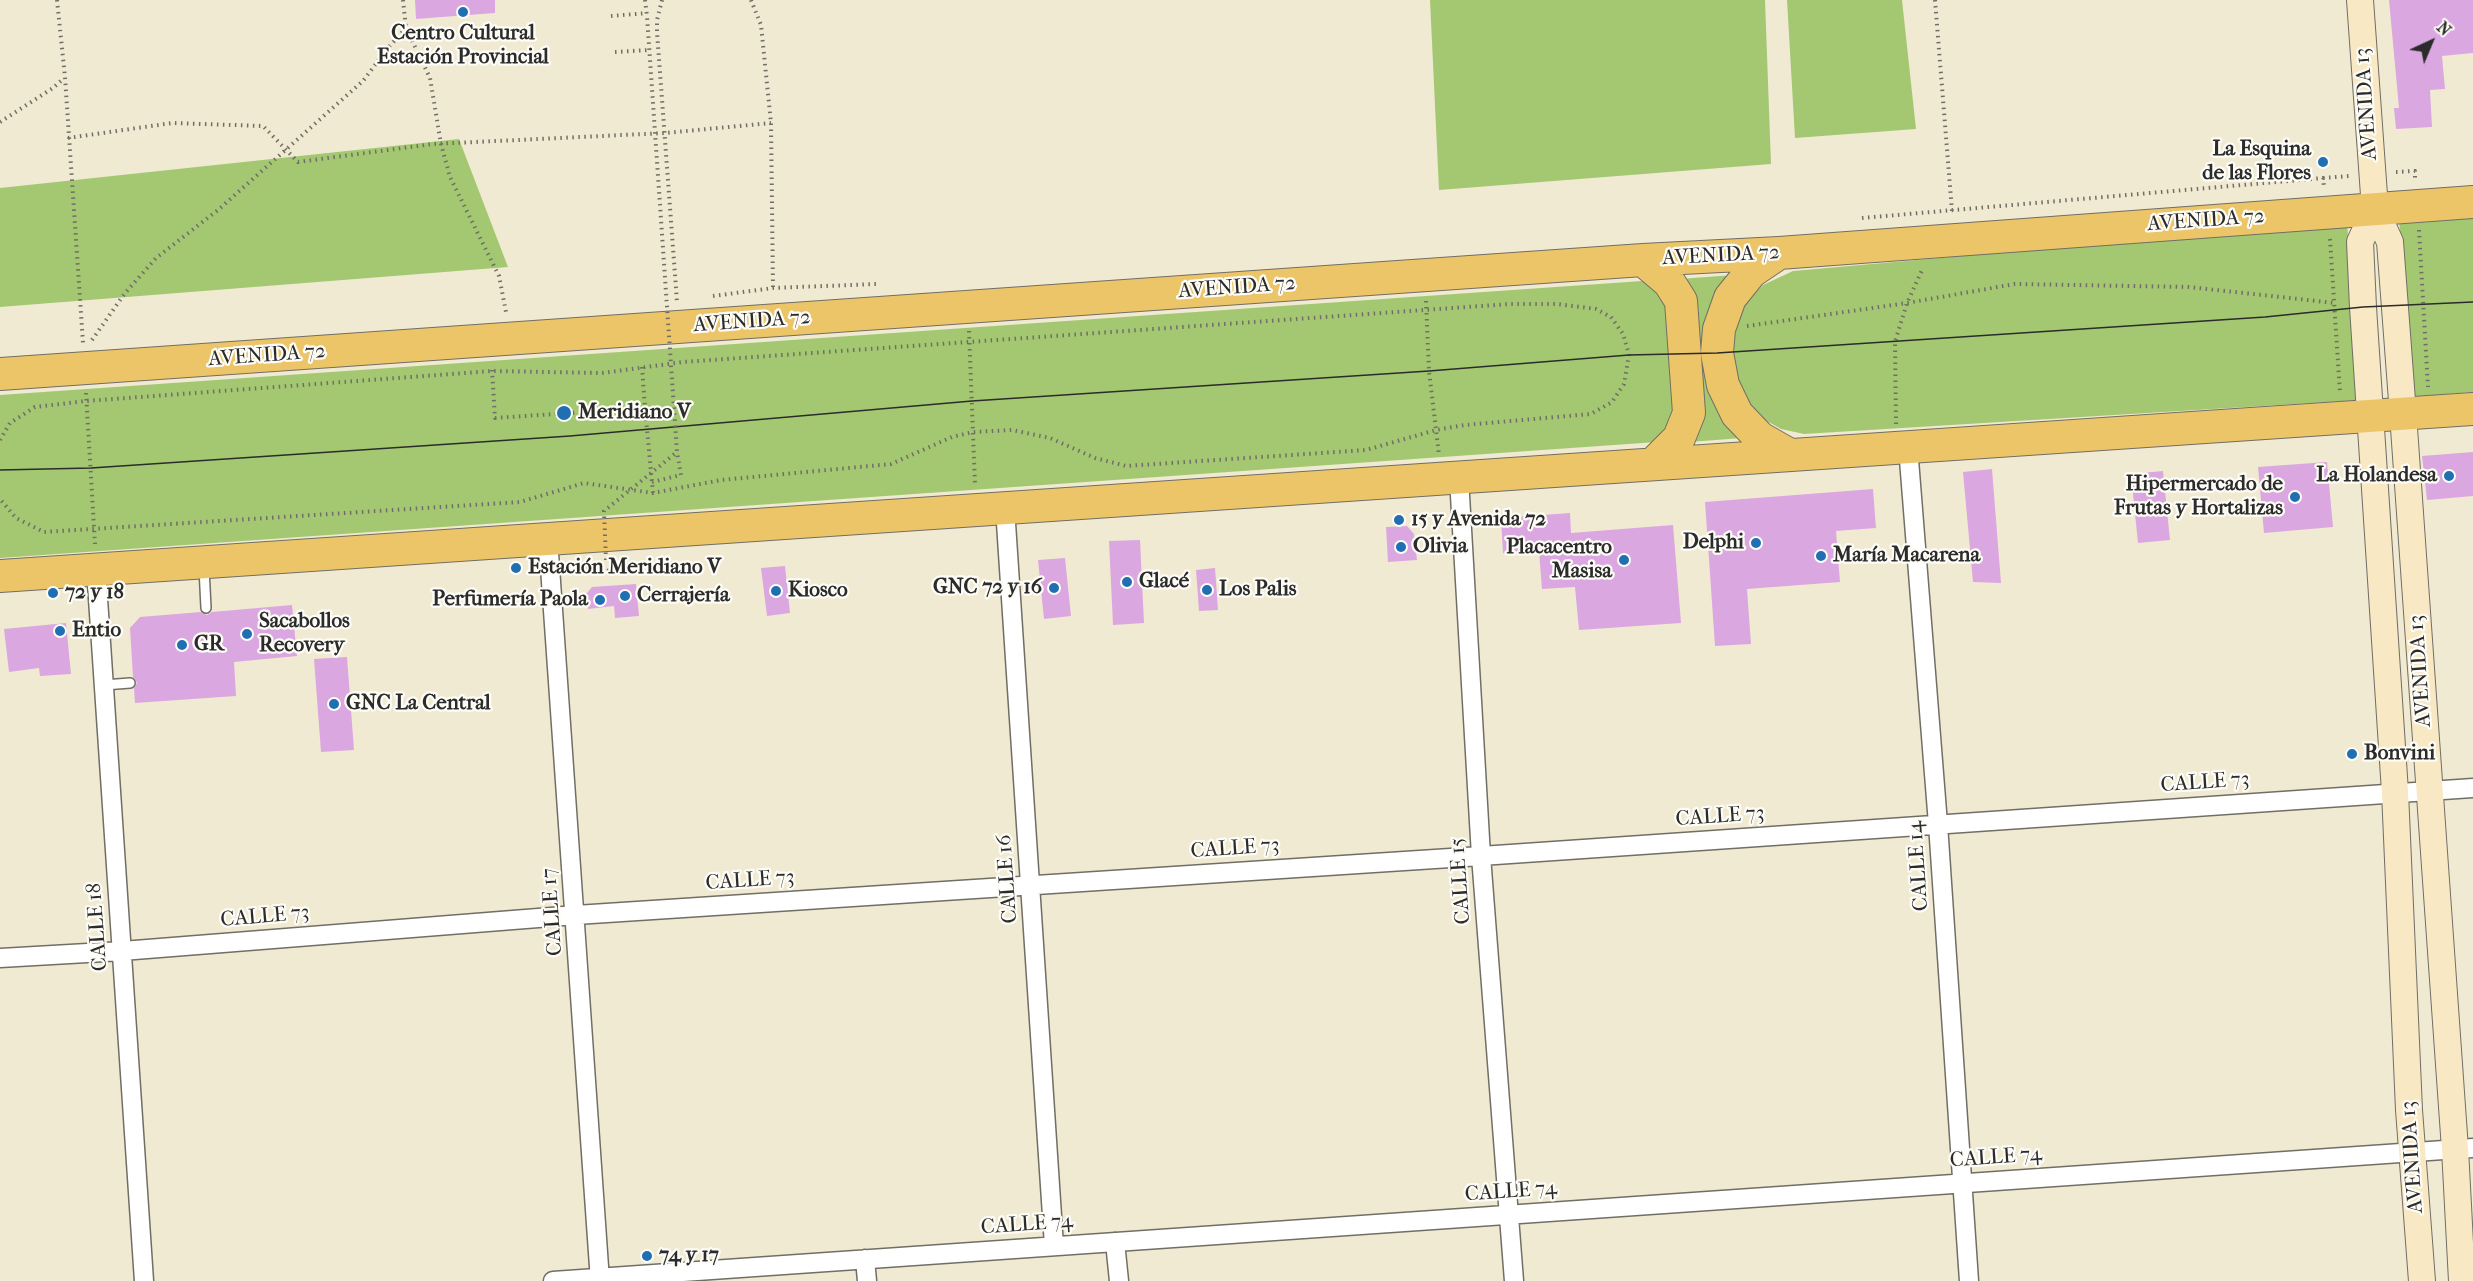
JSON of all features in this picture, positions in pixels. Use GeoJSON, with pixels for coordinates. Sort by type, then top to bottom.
{"type":"FeatureCollection","features":[{"type":"Feature","properties":{"kind":"highway","name":"AVENIDA 72"},"geometry":{"type":"LineString","coordinates":[[0,374],[89,354],[507,339],[1643,260],[1779,253],[2473,202]]}},
{"type":"Feature","properties":{"kind":"highway"},"geometry":{"type":"LineString","coordinates":[[1779,253],[1751,272],[1730,298],[1719,329],[1717,353],[1723,385],[1737,414],[1760,438],[1790,455]]}},
{"type":"Feature","properties":{"kind":"highway"},"geometry":{"type":"LineString","coordinates":[[1643,260],[1669,282],[1681,301],[1689,413],[1679,438],[1653,464]]}},
{"type":"Feature","properties":{"kind":"highway"},"geometry":{"type":"LineString","coordinates":[[0,576],[2473,409]]}},
{"type":"Feature","properties":{"kind":"street","name":"AVENIDA 13"},"geometry":{"type":"LineString","coordinates":[[2360,0],[2375,209],[2390,242],[2429,791],[2464,1148],[2462,1281]]}},
{"type":"Feature","properties":{"kind":"street","name":"AVENIDA 13"},"geometry":{"type":"LineString","coordinates":[[2375,209],[2360,242],[2395,792],[2412,1152],[2422,1281]]}},
{"type":"Feature","properties":{"kind":"street","name":"CALLE 14"},"geometry":{"type":"LineString","coordinates":[[1908,447],[1938,824],[1969,1281]]}},
{"type":"Feature","properties":{"kind":"street","name":"CALLE 15"},"geometry":{"type":"LineString","coordinates":[[1450,478],[1514,1281]]}},
{"type":"Feature","properties":{"kind":"street","name":"CALLE 16"},"geometry":{"type":"LineString","coordinates":[[991,509],[1031,884],[1054,1246]]}},
{"type":"Feature","properties":{"kind":"street","name":"CALLE 17"},"geometry":{"type":"LineString","coordinates":[[548,539],[600,1279]]}},
{"type":"Feature","properties":{"kind":"street","name":"CALLE 18"},"geometry":{"type":"LineString","coordinates":[[96,569],[144,1281]]}},
{"type":"Feature","properties":{"kind":"street","name":"CALLE 73"},"geometry":{"type":"LineString","coordinates":[[0,958],[123,951],[576,915],[2473,788]]}},
{"type":"Feature","properties":{"kind":"street","name":"CALLE 74"},"geometry":{"type":"LineString","coordinates":[[553,1281],[2464,1148]]}},
{"type":"Feature","properties":{"kind":"street"},"geometry":{"type":"LineString","coordinates":[[1116,1242],[1119,1281]]}},
{"type":"Feature","properties":{"kind":"street"},"geometry":{"type":"LineString","coordinates":[[866,1259],[867,1281]]}},
{"type":"Feature","properties":{"kind":"lane"},"geometry":{"type":"LineString","coordinates":[[204,562],[206,608]]}},
{"type":"Feature","properties":{"kind":"lane"},"geometry":{"type":"LineString","coordinates":[[104,685],[130,683]]}},
{"type":"Feature","properties":{"kind":"path"},"geometry":{"type":"LineString","coordinates":[[57,0],[89,354],[86,401],[96,569]]}},
{"type":"Feature","properties":{"kind":"path"},"geometry":{"type":"LineString","coordinates":[[403,0],[406,28],[430,78],[441,144],[454,186],[499,276],[506,312],[507,339],[492,371],[495,418],[556,416],[645,408]]}},
{"type":"Feature","properties":{"kind":"path"},"geometry":{"type":"LineString","coordinates":[[645,0],[677,454],[681,475],[652,482]]}},
{"type":"Feature","properties":{"kind":"path"},"geometry":{"type":"LineString","coordinates":[[662,0],[657,20],[683,362]]}},
{"type":"Feature","properties":{"kind":"path"},"geometry":{"type":"LineString","coordinates":[[751,0],[761,25],[771,123],[775,320]]}},
{"type":"Feature","properties":{"kind":"path"},"geometry":{"type":"LineString","coordinates":[[611,16],[647,14]]}},
{"type":"Feature","properties":{"kind":"path"},"geometry":{"type":"LineString","coordinates":[[89,354],[125,293],[156,258],[218,210],[363,81],[406,28]]}},
{"type":"Feature","properties":{"kind":"path"},"geometry":{"type":"LineString","coordinates":[[615,52],[647,51]]}},
{"type":"Feature","properties":{"kind":"path"},"geometry":{"type":"LineString","coordinates":[[0,122],[65,77]]}},
{"type":"Feature","properties":{"kind":"path"},"geometry":{"type":"LineString","coordinates":[[68,138],[172,123],[263,126],[298,162],[441,144],[665,133],[771,123]]}},
{"type":"Feature","properties":{"kind":"path"},"geometry":{"type":"LineString","coordinates":[[1423,275],[1427,310],[1429,371],[1436,430],[1450,478]]}},
{"type":"Feature","properties":{"kind":"path"},"geometry":{"type":"LineString","coordinates":[[1719,329],[1907,303],[2015,284],[2189,286],[2335,303]]}},
{"type":"Feature","properties":{"kind":"path"},"geometry":{"type":"LineString","coordinates":[[0,440],[10,423],[35,407],[86,401],[492,371],[602,373],[683,362],[1510,304],[1557,304],[1596,309],[1611,317],[1623,334],[1629,355],[1624,384],[1612,402],[1591,414],[1465,425],[1436,430],[1366,450],[1126,466],[1095,458],[1050,438],[1012,430],[974,432],[952,437],[891,464],[720,480],[652,493],[584,483],[520,502],[94,531],[44,532],[16,518],[0,499]]}},
{"type":"Feature","properties":{"kind":"path"},"geometry":{"type":"LineString","coordinates":[[965,307],[971,343],[974,432],[991,509]]}},
{"type":"Feature","properties":{"kind":"path"},"geometry":{"type":"LineString","coordinates":[[642,368],[652,493]]}},
{"type":"Feature","properties":{"kind":"path"},"geometry":{"type":"LineString","coordinates":[[606,560],[604,511],[677,454]]}},
{"type":"Feature","properties":{"kind":"green space"},"geometry":{"type":"Polygon","coordinates":[[[1430,0],[1765,0],[1771,164],[1439,190],[1430,0]]]}},
{"type":"Feature","properties":{"kind":"green space"},"geometry":{"type":"Polygon","coordinates":[[[1787,0],[1902,0],[1916,129],[1795,138],[1787,0]]]}},
{"type":"Feature","properties":{"kind":"green space"},"geometry":{"type":"Polygon","coordinates":[[[459,139],[508,267],[0,307],[0,188],[459,139]]]}},
{"type":"Feature","properties":{"kind":"green space"},"geometry":{"type":"Polygon","coordinates":[[[2473,214],[2473,392],[2412,397],[2399,219],[2473,214]]]}},
{"type":"Feature","properties":{"kind":"green space"},"geometry":{"type":"Polygon","coordinates":[[[2347,222],[2360,400],[1804,434],[1781,429],[1758,416],[1740,396],[1728,339],[1741,308],[1763,285],[1793,271],[2347,222]]]}},
{"type":"Feature","properties":{"kind":"green space"},"geometry":{"type":"Polygon","coordinates":[[[1734,275],[1704,325],[1702,360],[1708,391],[1723,417],[1742,438],[1690,442],[1679,279],[1734,275]]]}},
{"type":"Feature","properties":{"kind":"green space"},"geometry":{"type":"Polygon","coordinates":[[[1642,281],[1656,286],[1666,296],[1678,418],[1657,442],[0,558],[0,395],[1642,281]]]}},
{"type":"Feature","properties":{"kind":"building"},"geometry":{"type":"Polygon","coordinates":[[[415,0],[495,0],[495,13],[416,19],[415,0]]]}},
{"type":"Feature","properties":{"kind":"building"},"geometry":{"type":"Polygon","coordinates":[[[2389,0],[2473,0],[2473,53],[2442,56],[2445,89],[2430,90],[2432,127],[2396,129],[2394,108],[2399,108],[2389,0]]]}},
{"type":"Feature","properties":{"kind":"building","name":"La Holandesa"},"geometry":{"type":"Polygon","coordinates":[[[2473,452],[2473,496],[2427,500],[2422,456],[2473,452]]]}},
{"type":"Feature","properties":{"kind":"building","name":"Hipermercado de Frutas y Hortalizas"},"geometry":{"type":"Polygon","coordinates":[[[2327,462],[2333,527],[2264,533],[2258,467],[2327,462]]]}},
{"type":"Feature","properties":{"kind":"building"},"geometry":{"type":"Polygon","coordinates":[[[1992,469],[2001,583],[1973,582],[1963,472],[1992,469]]]}},
{"type":"Feature","properties":{"kind":"building"},"geometry":{"type":"Polygon","coordinates":[[[2163,471],[2170,540],[2138,543],[2131,474],[2163,471]]]}},
{"type":"Feature","properties":{"kind":"building","name":"Delphi"},"geometry":{"type":"Polygon","coordinates":[[[1873,489],[1876,528],[1836,531],[1840,582],[1747,589],[1751,644],[1715,646],[1705,502],[1873,489]]]}},
{"type":"Feature","properties":{"kind":"building","name":"Placacentro Masisa"},"geometry":{"type":"Polygon","coordinates":[[[1570,513],[1571,533],[1673,525],[1681,623],[1579,630],[1575,587],[1542,589],[1539,551],[1503,553],[1501,518],[1570,513]]]}},
{"type":"Feature","properties":{"kind":"building","name":"Olivia"},"geometry":{"type":"Polygon","coordinates":[[[1407,526],[1414,534],[1417,560],[1388,562],[1386,527],[1407,526]]]}},
{"type":"Feature","properties":{"kind":"building","name":"Glacé"},"geometry":{"type":"Polygon","coordinates":[[[1140,540],[1144,623],[1113,625],[1109,541],[1140,540]]]}},
{"type":"Feature","properties":{"kind":"building","name":"GNC 72 y 16"},"geometry":{"type":"Polygon","coordinates":[[[1065,558],[1071,616],[1044,619],[1038,560],[1065,558]]]}},
{"type":"Feature","properties":{"kind":"building","name":"Kiosco"},"geometry":{"type":"Polygon","coordinates":[[[785,566],[790,613],[767,616],[761,568],[785,566]]]}},
{"type":"Feature","properties":{"kind":"building","name":"Los Palis"},"geometry":{"type":"Polygon","coordinates":[[[1215,568],[1218,610],[1199,611],[1196,570],[1215,568]]]}},
{"type":"Feature","properties":{"kind":"building"},"geometry":{"type":"Polygon","coordinates":[[[636,584],[639,616],[615,618],[614,606],[588,609],[586,594],[592,587],[636,584]]]}},
{"type":"Feature","properties":{"kind":"building","name":"GR"},"geometry":{"type":"Polygon","coordinates":[[[292,605],[297,656],[234,662],[236,696],[135,703],[134,688],[137,683],[133,677],[130,628],[140,617],[201,612],[207,615],[212,612],[292,605]]]}},
{"type":"Feature","properties":{"kind":"building"},"geometry":{"type":"Polygon","coordinates":[[[66,623],[71,674],[40,676],[39,668],[9,672],[4,629],[66,623]]]}},
{"type":"Feature","properties":{"kind":"building","name":"GNC La Central"},"geometry":{"type":"Polygon","coordinates":[[[347,657],[354,750],[321,752],[314,659],[347,657]]]}},
{"type":"Feature","properties":{"kind":"tram line"},"geometry":{"type":"LineString","coordinates":[[0,470],[91,468],[570,436],[972,401],[1429,371],[1629,355],[1717,353],[2265,317],[2363,307],[2473,302]]}},
{"type":"Feature","properties":{"kind":"place","name":"Centro Cultural Estación Provincial"},"geometry":{"type":"Point","coordinates":[463,12]}},
{"type":"Feature","properties":{"kind":"place","name":"La Esquina de las Flores"},"geometry":{"type":"Point","coordinates":[2323,162]}},
{"type":"Feature","properties":{"kind":"place","name":"Meridiano V"},"geometry":{"type":"Point","coordinates":[564,413]}},
{"type":"Feature","properties":{"kind":"place","name":"La Holandesa"},"geometry":{"type":"Point","coordinates":[2449,476]}},
{"type":"Feature","properties":{"kind":"place","name":"Hipermercado de Frutas y Hortalizas"},"geometry":{"type":"Point","coordinates":[2295,497]}},
{"type":"Feature","properties":{"kind":"place","name":"15 y Avenida 72"},"geometry":{"type":"Point","coordinates":[1399,520]}},
{"type":"Feature","properties":{"kind":"place","name":"Delphi"},"geometry":{"type":"Point","coordinates":[1756,543]}},
{"type":"Feature","properties":{"kind":"place","name":"Olivia"},"geometry":{"type":"Point","coordinates":[1401,547]}},
{"type":"Feature","properties":{"kind":"place","name":"María Macarena"},"geometry":{"type":"Point","coordinates":[1821,556]}},
{"type":"Feature","properties":{"kind":"place","name":"Placacentro Masisa"},"geometry":{"type":"Point","coordinates":[1624,560]}},
{"type":"Feature","properties":{"kind":"place","name":"Estación Meridiano V"},"geometry":{"type":"Point","coordinates":[516,568]}},
{"type":"Feature","properties":{"kind":"place","name":"Glacé"},"geometry":{"type":"Point","coordinates":[1127,582]}},
{"type":"Feature","properties":{"kind":"place","name":"GNC 72 y 16"},"geometry":{"type":"Point","coordinates":[1054,588]}},
{"type":"Feature","properties":{"kind":"place","name":"Los Palis"},"geometry":{"type":"Point","coordinates":[1207,590]}},
{"type":"Feature","properties":{"kind":"place","name":"Kiosco"},"geometry":{"type":"Point","coordinates":[776,591]}},
{"type":"Feature","properties":{"kind":"place","name":"72 y 18"},"geometry":{"type":"Point","coordinates":[53,593]}},
{"type":"Feature","properties":{"kind":"place","name":"Cerrajería"},"geometry":{"type":"Point","coordinates":[625,596]}},
{"type":"Feature","properties":{"kind":"place","name":"Perfumería Paola"},"geometry":{"type":"Point","coordinates":[600,600]}},
{"type":"Feature","properties":{"kind":"place","name":"Entio"},"geometry":{"type":"Point","coordinates":[60,631]}},
{"type":"Feature","properties":{"kind":"place","name":"Sacabollos Recovery"},"geometry":{"type":"Point","coordinates":[247,634]}},
{"type":"Feature","properties":{"kind":"place","name":"GR"},"geometry":{"type":"Point","coordinates":[182,645]}},
{"type":"Feature","properties":{"kind":"place","name":"GNC La Central"},"geometry":{"type":"Point","coordinates":[334,704]}},
{"type":"Feature","properties":{"kind":"place","name":"Bonvini"},"geometry":{"type":"Point","coordinates":[2352,754]}},
{"type":"Feature","properties":{"kind":"place","name":"74 y 17"},"geometry":{"type":"Point","coordinates":[647,1256]}}]}
